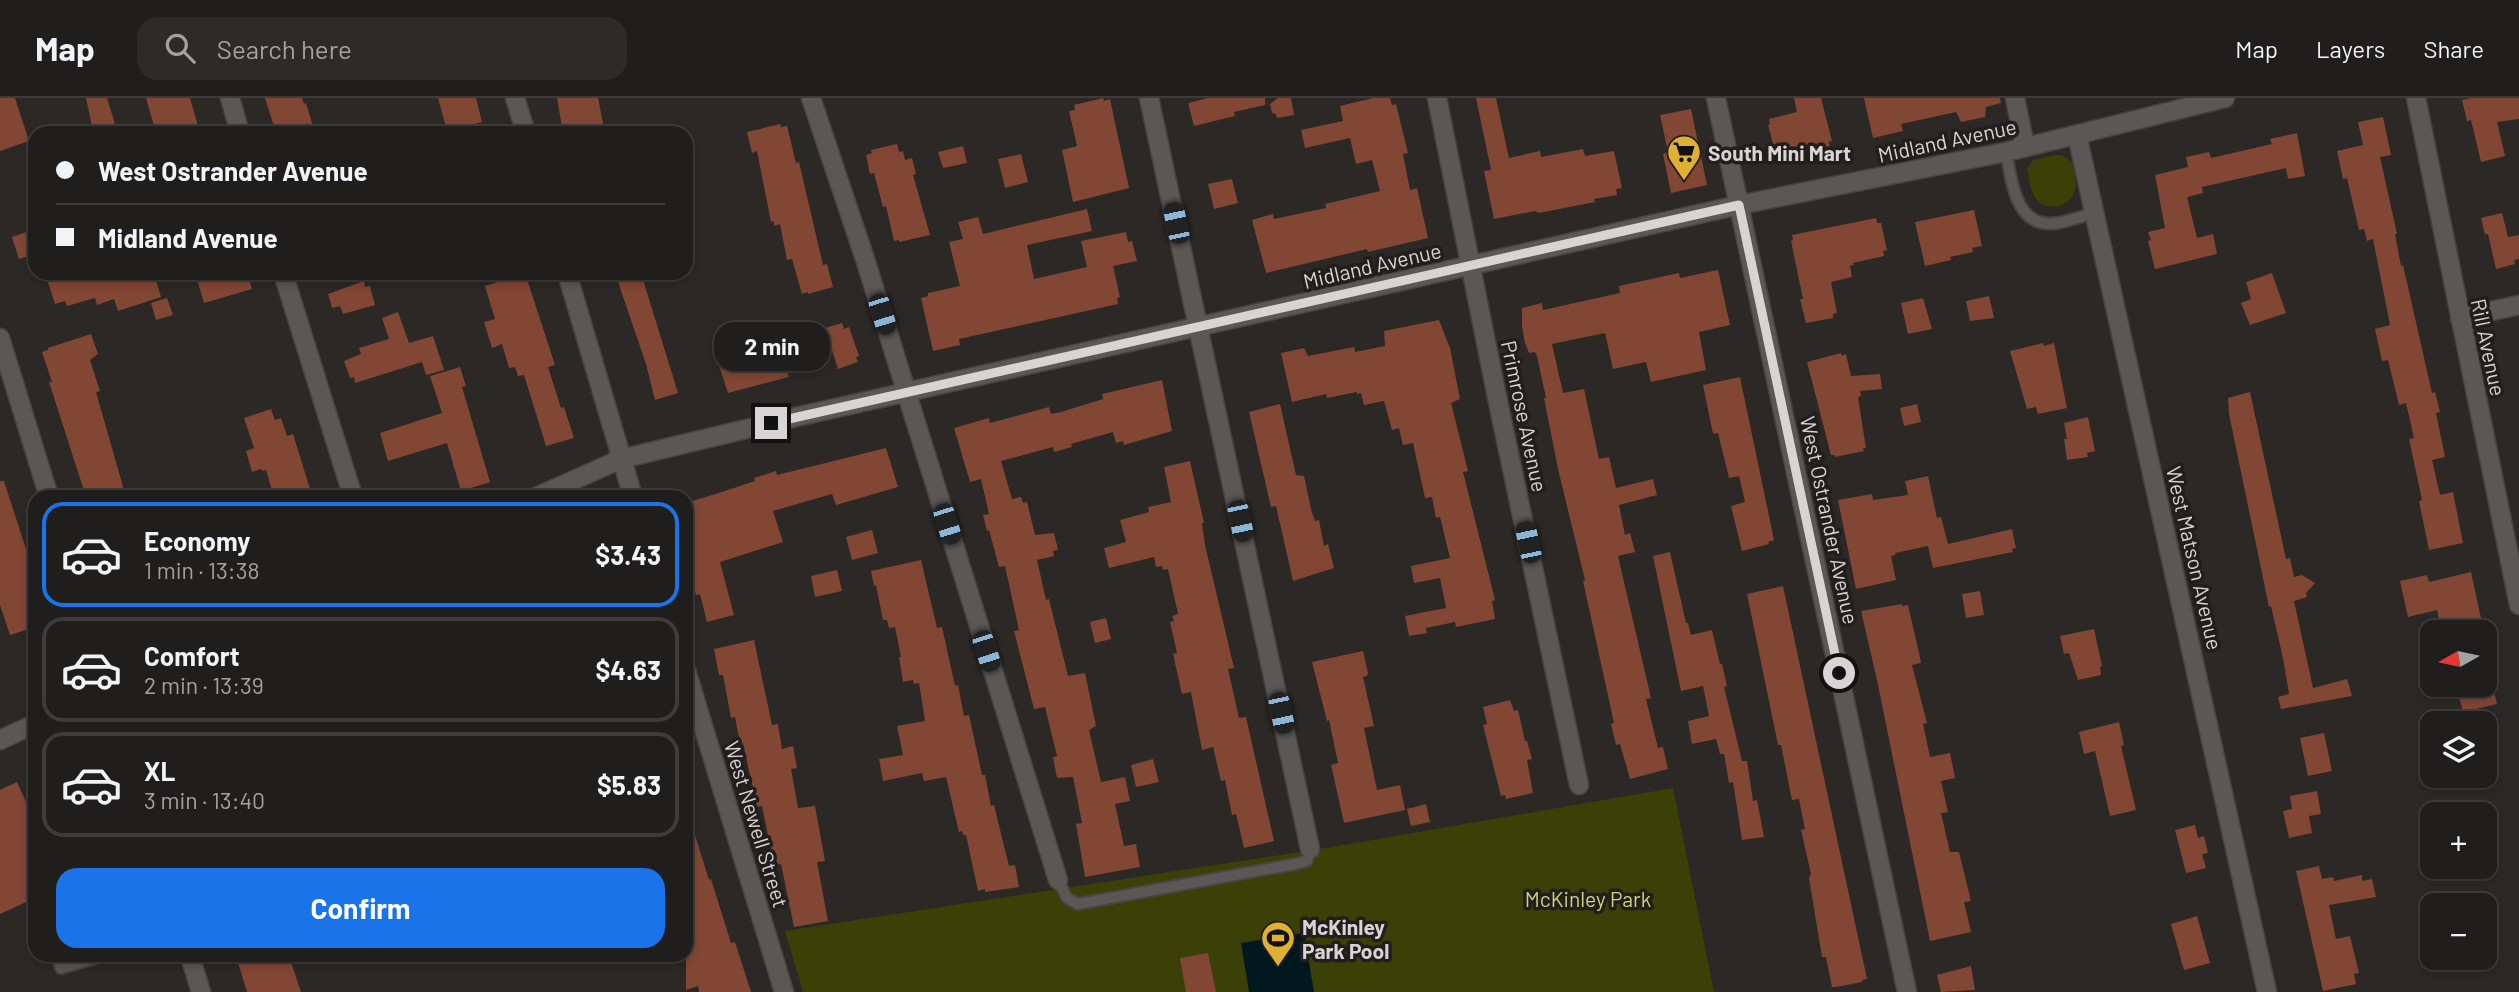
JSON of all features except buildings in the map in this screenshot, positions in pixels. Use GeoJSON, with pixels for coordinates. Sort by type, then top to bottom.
{"type":"FeatureCollection","features":[{"type":"Feature","properties":{"kind":"street"},"geometry":{"type":"LineString","coordinates":[[230,98],[238,126]]}},
{"type":"Feature","properties":{"kind":"street"},"geometry":{"type":"LineString","coordinates":[[515,98],[524,126]]}},
{"type":"Feature","properties":{"kind":"street"},"geometry":{"type":"LineString","coordinates":[[811,98],[866,262],[1058,880]]}},
{"type":"Feature","properties":{"kind":"street"},"geometry":{"type":"LineString","coordinates":[[1149,98],[1310,849]]}},
{"type":"Feature","properties":{"kind":"street","name":"Primrose Avenue"},"geometry":{"type":"LineString","coordinates":[[1437,98],[1579,785]]}},
{"type":"Feature","properties":{"kind":"street","name":"West Ostrander Avenue"},"geometry":{"type":"LineString","coordinates":[[1716,98],[1907,992]]}},
{"type":"Feature","properties":{"kind":"street"},"geometry":{"type":"LineString","coordinates":[[2015,98],[2025,147]]}},
{"type":"Feature","properties":{"kind":"street","name":"Midland Avenue"},"geometry":{"type":"LineString","coordinates":[[552,490],[621,459],[1739,205],[2006,152],[2225,98]]}},
{"type":"Feature","properties":{"kind":"street","name":"Rill Avenue"},"geometry":{"type":"LineString","coordinates":[[2416,98],[2460,318],[2512,535],[2519,605]]}},
{"type":"Feature","properties":{"kind":"street","name":"West Matson Avenue"},"geometry":{"type":"LineString","coordinates":[[2077,135],[2267,992]]}},
{"type":"Feature","properties":{"kind":"street"},"geometry":{"type":"LineString","coordinates":[[285,280],[351,490]]}},
{"type":"Feature","properties":{"kind":"street"},"geometry":{"type":"LineString","coordinates":[[569,280],[631,490]]}},
{"type":"Feature","properties":{"kind":"street"},"geometry":{"type":"LineString","coordinates":[[2460,318],[2519,305]]}},
{"type":"Feature","properties":{"kind":"street"},"geometry":{"type":"LineString","coordinates":[[0,338],[48,490]]}},
{"type":"Feature","properties":{"kind":"street","name":"West Newell Street"},"geometry":{"type":"LineString","coordinates":[[693,693],[784,992]]}},
{"type":"Feature","properties":{"kind":"street"},"geometry":{"type":"LineString","coordinates":[[0,740],[28,727]]}},
{"type":"Feature","properties":{"kind":"street"},"geometry":{"type":"LineString","coordinates":[[192,962],[201,992]]}},
{"type":"Feature","properties":{"kind":"lane"},"geometry":{"type":"LineString","coordinates":[[2006,152],[2017,201],[2025,214],[2039,222],[2055,223],[2095,213]]}},
{"type":"Feature","properties":{"kind":"lane"},"geometry":{"type":"LineString","coordinates":[[1058,880],[1067,898],[1078,904],[1295,864],[1307,861],[1310,849]]}},
{"type":"Feature","properties":{"kind":"lane"},"geometry":{"type":"LineString","coordinates":[[59,962],[61,968],[82,962]]}},
{"type":"Feature","properties":{"kind":"green space"},"geometry":{"type":"Polygon","coordinates":[[[2062,155],[2072,162],[2076,182],[2069,200],[2054,207],[2037,200],[2030,185],[2027,168],[2033,160],[2062,155]]]}},
{"type":"Feature","properties":{"kind":"green space","name":"McKinley Park"},"geometry":{"type":"Polygon","coordinates":[[[1673,788],[1714,992],[803,992],[785,931],[1326,848],[1673,788]]]}},
{"type":"Feature","properties":{"kind":"water","name":"McKinley Park Pool"},"geometry":{"type":"Polygon","coordinates":[[[1304,933],[1314,992],[1249,992],[1241,943],[1304,933]]]}},
{"type":"Feature","properties":{"kind":"place","name":"South Mini Mart"},"geometry":{"type":"Point","coordinates":[1684,182]}},
{"type":"Feature","properties":{"kind":"place","name":"McKinley Park Pool"},"geometry":{"type":"Point","coordinates":[1278,968]}},
{"type":"Feature","properties":{"kind":"route"},"geometry":{"type":"LineString","coordinates":[[771,423],[1739,205],[1839,673]]}}]}
